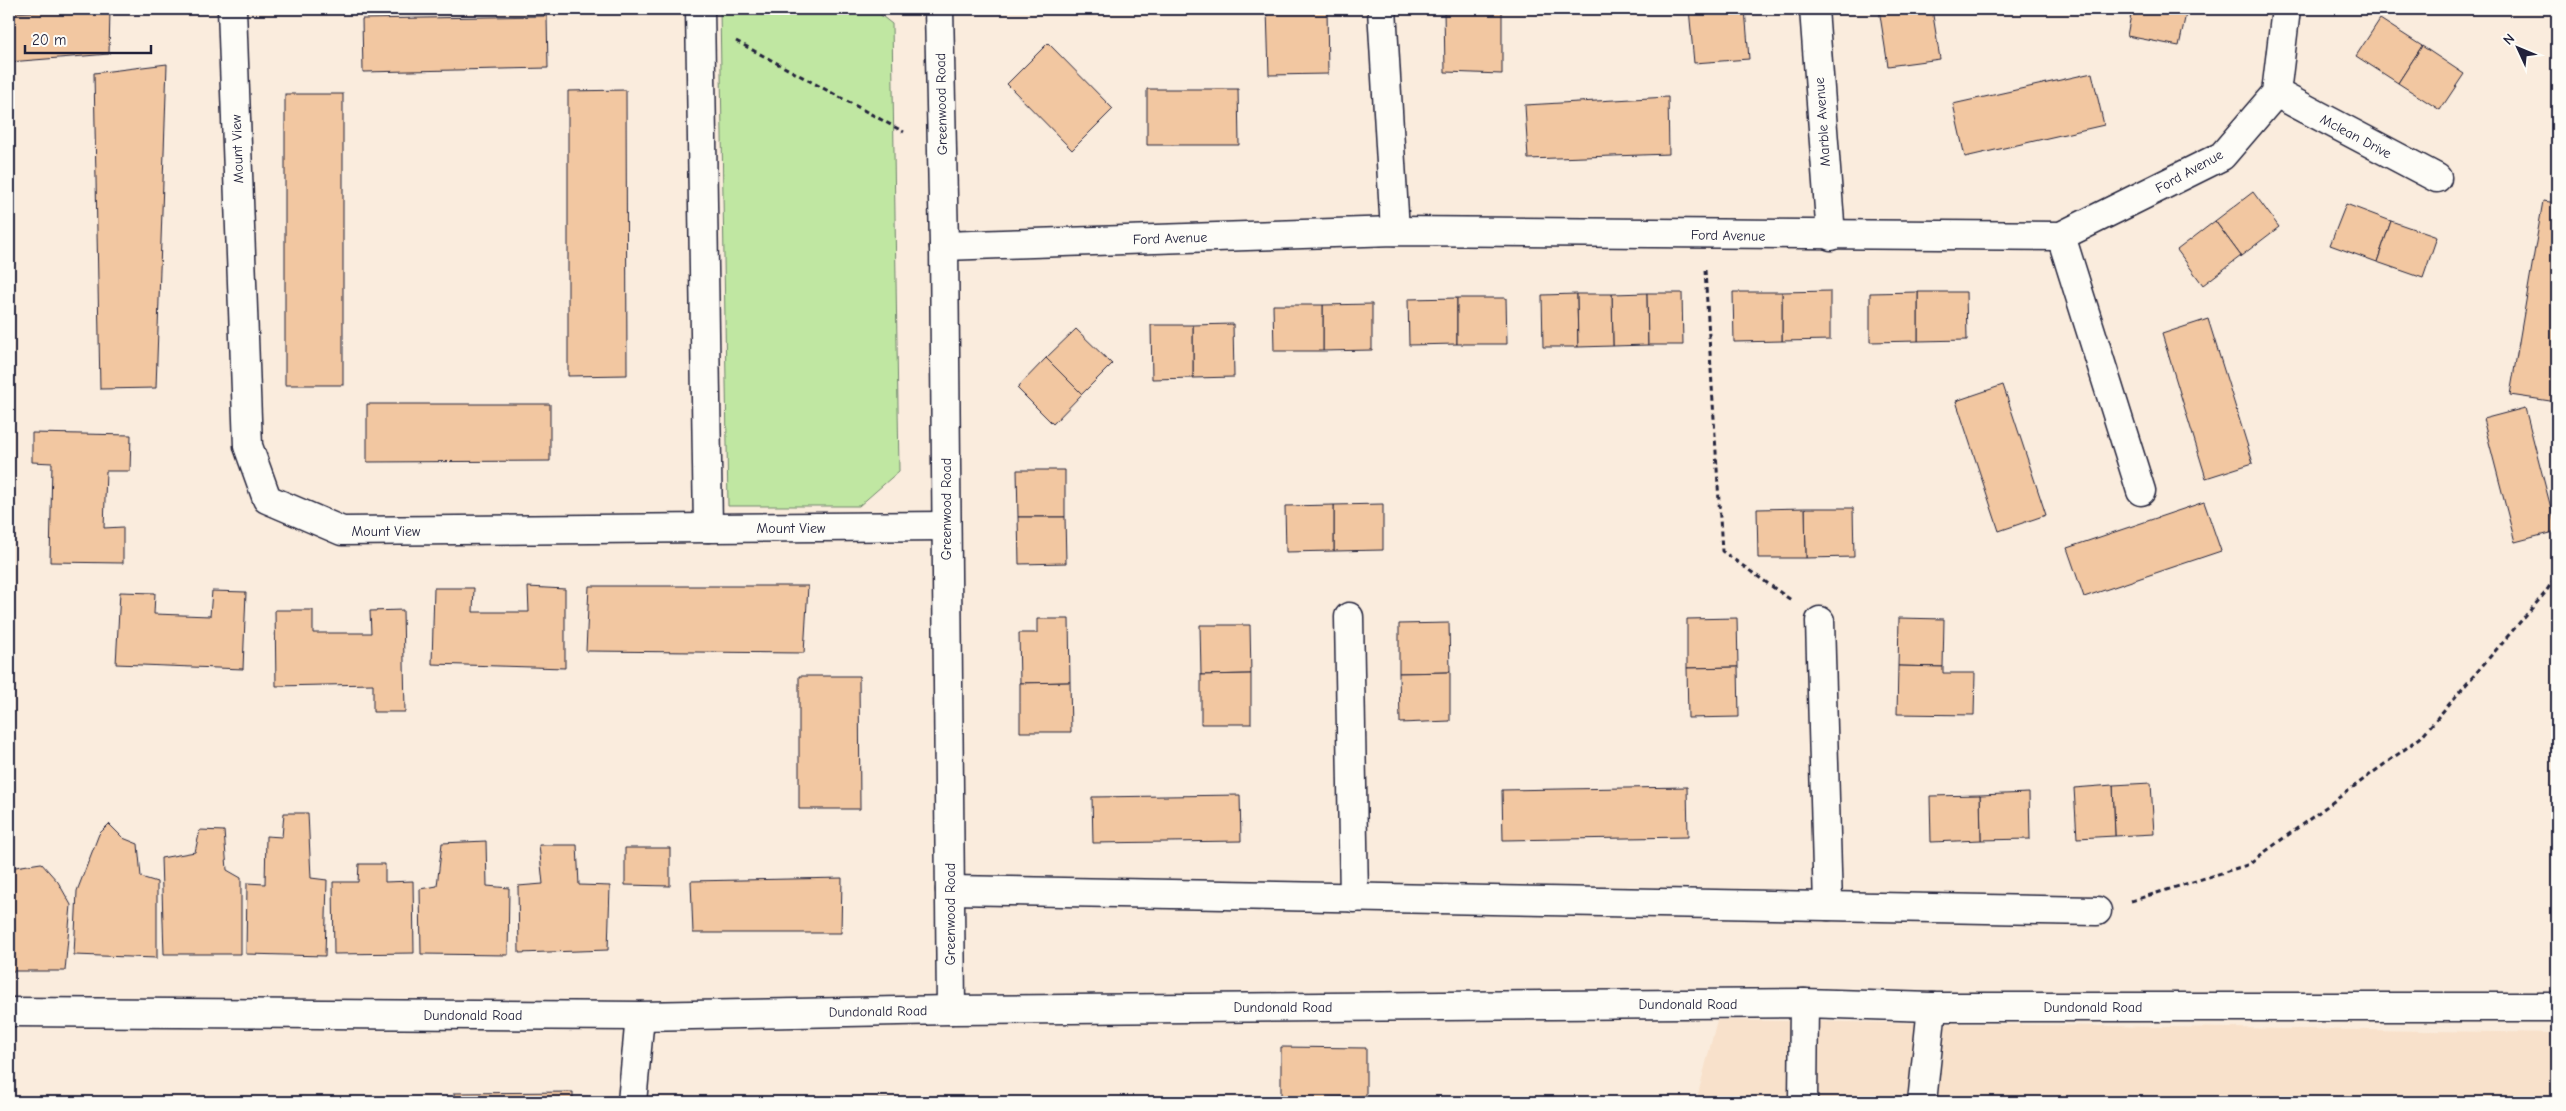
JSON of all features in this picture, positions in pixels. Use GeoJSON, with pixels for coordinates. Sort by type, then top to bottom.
{"type":"FeatureCollection","features":[{"type":"Feature","properties":{"kind":"street","name":"Mount View"},"geometry":{"type":"LineString","coordinates":[[232,9],[248,446],[267,500],[342,531],[946,526]]}},
{"type":"Feature","properties":{"kind":"street","name":"Greenwood Road"},"geometry":{"type":"LineString","coordinates":[[939,9],[944,246],[950,1010]]}},
{"type":"Feature","properties":{"kind":"street"},"geometry":{"type":"LineString","coordinates":[[1382,9],[1395,231]]}},
{"type":"Feature","properties":{"kind":"street","name":"Marble Avenue"},"geometry":{"type":"LineString","coordinates":[[1814,9],[1831,236]]}},
{"type":"Feature","properties":{"kind":"street"},"geometry":{"type":"LineString","coordinates":[[2276,93],[2286,9]]}},
{"type":"Feature","properties":{"kind":"street"},"geometry":{"type":"LineString","coordinates":[[700,15],[708,528]]}},
{"type":"Feature","properties":{"kind":"street","name":"Ford Avenue"},"geometry":{"type":"LineString","coordinates":[[944,246],[1395,231],[1831,236],[2061,236],[2222,156],[2276,93]]}},
{"type":"Feature","properties":{"kind":"street","name":"Mclean Drive"},"geometry":{"type":"LineString","coordinates":[[2276,93],[2437,178]]}},
{"type":"Feature","properties":{"kind":"street"},"geometry":{"type":"LineString","coordinates":[[2061,236],[2141,491]]}},
{"type":"Feature","properties":{"kind":"street"},"geometry":{"type":"LineString","coordinates":[[1349,618],[1354,898]]}},
{"type":"Feature","properties":{"kind":"street"},"geometry":{"type":"LineString","coordinates":[[1820,621],[1828,906]]}},
{"type":"Feature","properties":{"kind":"street"},"geometry":{"type":"LineString","coordinates":[[950,890],[2097,912]]}},
{"type":"Feature","properties":{"kind":"street"},"geometry":{"type":"LineString","coordinates":[[1803,1102],[1804,1003]]}},
{"type":"Feature","properties":{"kind":"street","name":"Dundonald Road"},"geometry":{"type":"LineString","coordinates":[[9,1012],[640,1016],[950,1010],[1804,1003],[1932,1007],[2557,1007]]}},
{"type":"Feature","properties":{"kind":"street"},"geometry":{"type":"LineString","coordinates":[[1922,1102],[1932,1007]]}},
{"type":"Feature","properties":{"kind":"street"},"geometry":{"type":"LineString","coordinates":[[632,1102],[640,1016]]}},
{"type":"Feature","properties":{"kind":"path"},"geometry":{"type":"LineString","coordinates":[[700,15],[942,153]]}},
{"type":"Feature","properties":{"kind":"path"},"geometry":{"type":"LineString","coordinates":[[1703,235],[1722,551],[1820,621]]}},
{"type":"Feature","properties":{"kind":"path"},"geometry":{"type":"LineString","coordinates":[[2097,912],[2247,865],[2318,813],[2420,738],[2545,593],[2557,575]]}},
{"type":"Feature","properties":{"kind":"shaded area"},"geometry":{"type":"Polygon","coordinates":[[[1717,1020],[2557,1033],[2557,1102],[1696,1102],[1717,1020]]]}},
{"type":"Feature","properties":{"kind":"green space"},"geometry":{"type":"Polygon","coordinates":[[[720,9],[873,9],[892,24],[899,471],[859,506],[728,506],[720,9]]]}},
{"type":"Feature","properties":{"kind":"building"},"geometry":{"type":"Polygon","coordinates":[[[110,9],[109,54],[9,62],[9,13],[110,9]]]}},
{"type":"Feature","properties":{"kind":"building"},"geometry":{"type":"Polygon","coordinates":[[[1267,9],[1327,9],[1328,74],[1269,75],[1267,9]]]}},
{"type":"Feature","properties":{"kind":"building"},"geometry":{"type":"Polygon","coordinates":[[[1444,9],[1502,9],[1502,74],[1445,72],[1444,9]]]}},
{"type":"Feature","properties":{"kind":"building"},"geometry":{"type":"Polygon","coordinates":[[[1689,9],[1745,9],[1749,59],[1694,63],[1689,9]]]}},
{"type":"Feature","properties":{"kind":"building"},"geometry":{"type":"Polygon","coordinates":[[[1879,9],[1932,9],[1940,59],[1888,66],[1879,9]]]}},
{"type":"Feature","properties":{"kind":"building"},"geometry":{"type":"Polygon","coordinates":[[[2132,9],[2187,9],[2179,46],[2127,36],[2132,9]]]}},
{"type":"Feature","properties":{"kind":"building"},"geometry":{"type":"Polygon","coordinates":[[[547,16],[548,68],[363,72],[362,19],[547,16]]]}},
{"type":"Feature","properties":{"kind":"building"},"geometry":{"type":"Polygon","coordinates":[[[2380,19],[2422,46],[2398,83],[2356,56],[2380,19]]]}},
{"type":"Feature","properties":{"kind":"building"},"geometry":{"type":"Polygon","coordinates":[[[1048,43],[1113,109],[1072,150],[1007,84],[1048,43]]]}},
{"type":"Feature","properties":{"kind":"building"},"geometry":{"type":"Polygon","coordinates":[[[2422,46],[2464,74],[2440,110],[2398,83],[2422,46]]]}},
{"type":"Feature","properties":{"kind":"building"},"geometry":{"type":"Polygon","coordinates":[[[167,64],[156,388],[100,389],[94,73],[167,64]]]}},
{"type":"Feature","properties":{"kind":"building"},"geometry":{"type":"Polygon","coordinates":[[[2092,73],[2104,125],[1965,157],[1953,104],[2092,73]]]}},
{"type":"Feature","properties":{"kind":"building"},"geometry":{"type":"Polygon","coordinates":[[[1147,89],[1238,89],[1239,145],[1147,145],[1147,89]]]}},
{"type":"Feature","properties":{"kind":"building"},"geometry":{"type":"Polygon","coordinates":[[[626,90],[627,375],[568,376],[568,91],[626,90]]]}},
{"type":"Feature","properties":{"kind":"building"},"geometry":{"type":"Polygon","coordinates":[[[285,94],[343,94],[343,385],[285,385],[285,94]]]}},
{"type":"Feature","properties":{"kind":"building"},"geometry":{"type":"Polygon","coordinates":[[[1668,97],[1669,154],[1528,159],[1525,105],[1668,97]]]}},
{"type":"Feature","properties":{"kind":"building"},"geometry":{"type":"Polygon","coordinates":[[[2253,192],[2279,227],[2241,256],[2215,221],[2253,192]]]}},
{"type":"Feature","properties":{"kind":"building"},"geometry":{"type":"Polygon","coordinates":[[[2543,201],[2557,203],[2557,402],[2510,395],[2543,201]]]}},
{"type":"Feature","properties":{"kind":"building"},"geometry":{"type":"Polygon","coordinates":[[[2346,204],[2391,221],[2377,262],[2330,245],[2346,204]]]}},
{"type":"Feature","properties":{"kind":"building"},"geometry":{"type":"Polygon","coordinates":[[[2215,221],[2241,256],[2203,285],[2177,250],[2215,221]]]}},
{"type":"Feature","properties":{"kind":"building"},"geometry":{"type":"Polygon","coordinates":[[[2391,221],[2437,237],[2423,278],[2377,262],[2391,221]]]}},
{"type":"Feature","properties":{"kind":"building"},"geometry":{"type":"Polygon","coordinates":[[[1830,291],[1830,340],[1782,341],[1782,292],[1830,291]]]}},
{"type":"Feature","properties":{"kind":"building"},"geometry":{"type":"Polygon","coordinates":[[[1733,292],[1782,292],[1782,341],[1734,342],[1733,292]]]}},
{"type":"Feature","properties":{"kind":"building"},"geometry":{"type":"Polygon","coordinates":[[[1918,292],[1966,292],[1967,340],[1918,341],[1918,292]]]}},
{"type":"Feature","properties":{"kind":"building"},"geometry":{"type":"Polygon","coordinates":[[[1918,292],[1918,341],[1870,342],[1870,293],[1918,292]]]}},
{"type":"Feature","properties":{"kind":"building"},"geometry":{"type":"Polygon","coordinates":[[[1647,293],[1648,345],[1613,346],[1612,294],[1647,293]]]}},
{"type":"Feature","properties":{"kind":"building"},"geometry":{"type":"Polygon","coordinates":[[[1647,293],[1682,293],[1683,345],[1648,345],[1647,293]]]}},
{"type":"Feature","properties":{"kind":"building"},"geometry":{"type":"Polygon","coordinates":[[[1577,294],[1578,347],[1543,347],[1542,295],[1577,294]]]}},
{"type":"Feature","properties":{"kind":"building"},"geometry":{"type":"Polygon","coordinates":[[[1577,294],[1612,294],[1613,346],[1578,347],[1577,294]]]}},
{"type":"Feature","properties":{"kind":"building"},"geometry":{"type":"Polygon","coordinates":[[[1457,298],[1457,344],[1409,345],[1408,299],[1457,298]]]}},
{"type":"Feature","properties":{"kind":"building"},"geometry":{"type":"Polygon","coordinates":[[[1457,298],[1506,298],[1507,344],[1457,344],[1457,298]]]}},
{"type":"Feature","properties":{"kind":"building"},"geometry":{"type":"Polygon","coordinates":[[[1372,304],[1372,350],[1323,351],[1323,305],[1372,304]]]}},
{"type":"Feature","properties":{"kind":"building"},"geometry":{"type":"Polygon","coordinates":[[[1273,305],[1323,305],[1323,351],[1274,351],[1273,305]]]}},
{"type":"Feature","properties":{"kind":"building"},"geometry":{"type":"Polygon","coordinates":[[[2208,319],[2253,463],[2206,478],[2162,334],[2208,319]]]}},
{"type":"Feature","properties":{"kind":"building"},"geometry":{"type":"Polygon","coordinates":[[[1233,324],[1234,377],[1193,378],[1193,325],[1233,324]]]}},
{"type":"Feature","properties":{"kind":"building"},"geometry":{"type":"Polygon","coordinates":[[[1151,325],[1193,325],[1193,378],[1152,379],[1151,325]]]}},
{"type":"Feature","properties":{"kind":"building"},"geometry":{"type":"Polygon","coordinates":[[[1076,329],[1112,364],[1082,394],[1046,358],[1076,329]]]}},
{"type":"Feature","properties":{"kind":"building"},"geometry":{"type":"Polygon","coordinates":[[[1046,358],[1082,394],[1053,424],[1017,388],[1046,358]]]}},
{"type":"Feature","properties":{"kind":"building"},"geometry":{"type":"Polygon","coordinates":[[[2003,385],[2046,515],[1999,531],[1956,401],[2003,385]]]}},
{"type":"Feature","properties":{"kind":"building"},"geometry":{"type":"Polygon","coordinates":[[[367,404],[550,404],[550,461],[367,462],[367,404]]]}},
{"type":"Feature","properties":{"kind":"building"},"geometry":{"type":"Polygon","coordinates":[[[2525,408],[2557,531],[2515,542],[2483,419],[2525,408]]]}},
{"type":"Feature","properties":{"kind":"building"},"geometry":{"type":"Polygon","coordinates":[[[32,433],[131,435],[130,471],[106,471],[104,528],[123,527],[123,563],[50,562],[52,463],[32,462],[32,433]]]}},
{"type":"Feature","properties":{"kind":"building"},"geometry":{"type":"Polygon","coordinates":[[[1017,470],[1065,470],[1065,517],[1018,517],[1017,470]]]}},
{"type":"Feature","properties":{"kind":"building"},"geometry":{"type":"Polygon","coordinates":[[[2204,502],[2221,551],[2084,597],[2067,548],[2204,502]]]}},
{"type":"Feature","properties":{"kind":"building"},"geometry":{"type":"Polygon","coordinates":[[[1383,504],[1383,550],[1334,551],[1334,505],[1383,504]]]}},
{"type":"Feature","properties":{"kind":"building"},"geometry":{"type":"Polygon","coordinates":[[[1334,505],[1334,551],[1286,552],[1285,506],[1334,505]]]}},
{"type":"Feature","properties":{"kind":"building"},"geometry":{"type":"Polygon","coordinates":[[[1805,508],[1853,508],[1854,557],[1806,558],[1805,508]]]}},
{"type":"Feature","properties":{"kind":"building"},"geometry":{"type":"Polygon","coordinates":[[[1805,508],[1806,558],[1758,558],[1757,509],[1805,508]]]}},
{"type":"Feature","properties":{"kind":"building"},"geometry":{"type":"Polygon","coordinates":[[[1018,517],[1065,517],[1066,563],[1019,564],[1018,517]]]}},
{"type":"Feature","properties":{"kind":"building"},"geometry":{"type":"Polygon","coordinates":[[[589,586],[808,586],[804,653],[586,651],[589,586]]]}},
{"type":"Feature","properties":{"kind":"building"},"geometry":{"type":"Polygon","coordinates":[[[528,587],[565,589],[565,668],[432,664],[434,588],[474,588],[473,612],[529,612],[528,587]]]}},
{"type":"Feature","properties":{"kind":"building"},"geometry":{"type":"Polygon","coordinates":[[[212,591],[246,592],[243,669],[116,664],[120,592],[155,593],[154,614],[210,616],[212,591]]]}},
{"type":"Feature","properties":{"kind":"building"},"geometry":{"type":"Polygon","coordinates":[[[275,610],[313,610],[313,633],[371,633],[370,611],[403,610],[405,712],[373,712],[373,684],[276,686],[275,610]]]}},
{"type":"Feature","properties":{"kind":"building"},"geometry":{"type":"Polygon","coordinates":[[[1737,618],[1738,667],[1687,668],[1687,619],[1737,618]]]}},
{"type":"Feature","properties":{"kind":"building"},"geometry":{"type":"Polygon","coordinates":[[[1899,618],[1944,619],[1943,667],[1898,666],[1899,618]]]}},
{"type":"Feature","properties":{"kind":"building"},"geometry":{"type":"Polygon","coordinates":[[[1037,619],[1069,619],[1070,682],[1020,683],[1019,633],[1037,633],[1037,619]]]}},
{"type":"Feature","properties":{"kind":"building"},"geometry":{"type":"Polygon","coordinates":[[[1449,623],[1450,672],[1399,673],[1399,624],[1449,623]]]}},
{"type":"Feature","properties":{"kind":"building"},"geometry":{"type":"Polygon","coordinates":[[[1200,625],[1250,625],[1251,674],[1201,675],[1200,625]]]}},
{"type":"Feature","properties":{"kind":"building"},"geometry":{"type":"Polygon","coordinates":[[[1898,666],[1943,667],[1943,673],[1975,673],[1974,715],[1897,714],[1898,666]]]}},
{"type":"Feature","properties":{"kind":"building"},"geometry":{"type":"Polygon","coordinates":[[[1738,667],[1739,717],[1688,718],[1687,668],[1738,667]]]}},
{"type":"Feature","properties":{"kind":"building"},"geometry":{"type":"Polygon","coordinates":[[[1450,672],[1450,721],[1400,723],[1399,673],[1450,672]]]}},
{"type":"Feature","properties":{"kind":"building"},"geometry":{"type":"Polygon","coordinates":[[[1251,674],[1251,724],[1201,724],[1201,675],[1251,674]]]}},
{"type":"Feature","properties":{"kind":"building"},"geometry":{"type":"Polygon","coordinates":[[[799,676],[859,676],[860,809],[799,809],[799,676]]]}},
{"type":"Feature","properties":{"kind":"building"},"geometry":{"type":"Polygon","coordinates":[[[1070,682],[1071,732],[1020,732],[1020,683],[1070,682]]]}},
{"type":"Feature","properties":{"kind":"building"},"geometry":{"type":"Polygon","coordinates":[[[2151,783],[2154,834],[2115,836],[2113,785],[2151,783]]]}},
{"type":"Feature","properties":{"kind":"building"},"geometry":{"type":"Polygon","coordinates":[[[2113,785],[2115,836],[2077,838],[2074,788],[2113,785]]]}},
{"type":"Feature","properties":{"kind":"building"},"geometry":{"type":"Polygon","coordinates":[[[1687,787],[1688,837],[1503,840],[1502,790],[1687,787]]]}},
{"type":"Feature","properties":{"kind":"building"},"geometry":{"type":"Polygon","coordinates":[[[2029,793],[2030,839],[1981,840],[1980,795],[2029,793]]]}},
{"type":"Feature","properties":{"kind":"building"},"geometry":{"type":"Polygon","coordinates":[[[1240,795],[1241,841],[1093,843],[1092,797],[1240,795]]]}},
{"type":"Feature","properties":{"kind":"building"},"geometry":{"type":"Polygon","coordinates":[[[1980,795],[1981,840],[1931,842],[1930,796],[1980,795]]]}},
{"type":"Feature","properties":{"kind":"building"},"geometry":{"type":"Polygon","coordinates":[[[284,813],[308,813],[311,878],[327,880],[325,956],[246,954],[247,883],[265,884],[266,836],[282,837],[284,813]]]}},
{"type":"Feature","properties":{"kind":"building"},"geometry":{"type":"Polygon","coordinates":[[[109,824],[123,838],[138,844],[141,877],[157,882],[157,958],[74,955],[77,891],[99,834],[109,824]]]}},
{"type":"Feature","properties":{"kind":"building"},"geometry":{"type":"Polygon","coordinates":[[[200,830],[224,831],[227,870],[241,878],[241,954],[164,954],[161,858],[195,852],[200,830]]]}},
{"type":"Feature","properties":{"kind":"building"},"geometry":{"type":"Polygon","coordinates":[[[486,841],[487,886],[509,888],[508,955],[421,954],[420,889],[437,886],[442,843],[486,841]]]}},
{"type":"Feature","properties":{"kind":"building"},"geometry":{"type":"Polygon","coordinates":[[[539,845],[577,845],[579,885],[610,886],[608,950],[519,953],[518,886],[543,884],[539,845]]]}},
{"type":"Feature","properties":{"kind":"building"},"geometry":{"type":"Polygon","coordinates":[[[625,848],[670,848],[670,886],[625,885],[625,848]]]}},
{"type":"Feature","properties":{"kind":"building"},"geometry":{"type":"Polygon","coordinates":[[[41,863],[58,882],[71,905],[65,971],[9,971],[9,868],[41,863]]]}},
{"type":"Feature","properties":{"kind":"building"},"geometry":{"type":"Polygon","coordinates":[[[359,864],[385,864],[385,882],[413,881],[414,953],[334,954],[333,882],[358,882],[359,864]]]}},
{"type":"Feature","properties":{"kind":"building"},"geometry":{"type":"Polygon","coordinates":[[[842,878],[841,933],[693,933],[691,881],[842,878]]]}},
{"type":"Feature","properties":{"kind":"building"},"geometry":{"type":"Polygon","coordinates":[[[1281,1047],[1366,1048],[1366,1096],[1329,1098],[1329,1102],[1281,1102],[1281,1047]]]}},
{"type":"Feature","properties":{"kind":"building"},"geometry":{"type":"Polygon","coordinates":[[[573,1092],[573,1102],[454,1102],[454,1093],[573,1092]]]}},
{"type":"Feature","properties":{"kind":"building"},"geometry":{"type":"Polygon","coordinates":[[[141,1098],[233,1102],[141,1102],[141,1098]]]}},
{"type":"Feature","properties":{"kind":"building"},"geometry":{"type":"Polygon","coordinates":[[[934,1099],[934,1102],[863,1102],[863,1100],[934,1099]]]}},
{"type":"Feature","properties":{"kind":"building"},"geometry":{"type":"Polygon","coordinates":[[[849,1100],[849,1102],[776,1102],[776,1101],[849,1100]]]}},
{"type":"Feature","properties":{"kind":"building"},"geometry":{"type":"Polygon","coordinates":[[[297,1101],[355,1102],[297,1102],[297,1101]]]}},
{"type":"Feature","properties":{"kind":"building"},"geometry":{"type":"Polygon","coordinates":[[[764,1101],[764,1102],[689,1102],[764,1101]]]}}]}
